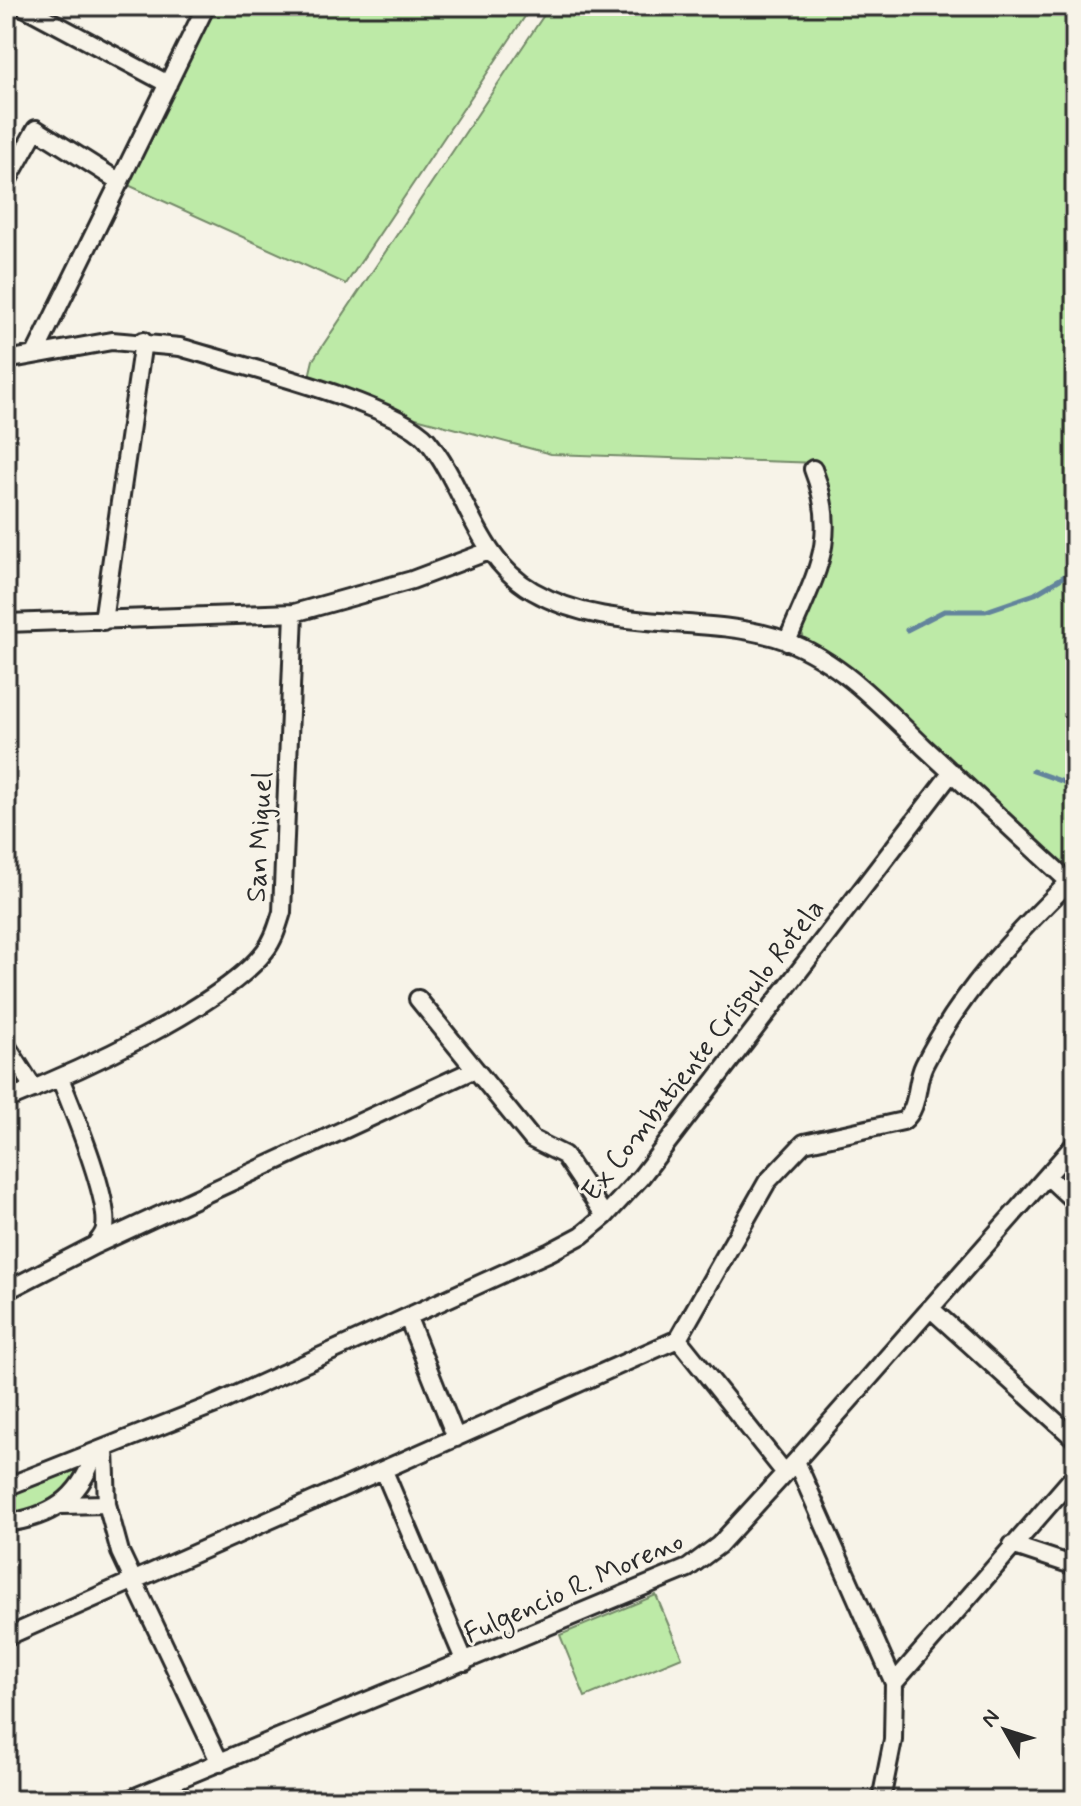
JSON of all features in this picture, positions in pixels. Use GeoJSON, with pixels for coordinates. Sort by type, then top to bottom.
{"type":"FeatureCollection","features":[{"type":"Feature","properties":{"kind":"street"},"geometry":{"type":"LineString","coordinates":[[22,6],[168,84]]}},
{"type":"Feature","properties":{"kind":"street"},"geometry":{"type":"LineString","coordinates":[[35,354],[206,6]]}},
{"type":"Feature","properties":{"kind":"street"},"geometry":{"type":"LineString","coordinates":[[6,183],[36,129],[120,182]]}},
{"type":"Feature","properties":{"kind":"street"},"geometry":{"type":"LineString","coordinates":[[6,360],[112,341],[143,341],[180,347],[378,409],[410,425],[440,458],[489,551],[513,578],[572,609],[601,616],[747,631],[787,642],[845,673],[1072,884],[1002,948],[975,983],[923,1067],[910,1116],[903,1121],[812,1138],[772,1175],[678,1339],[6,1637]]}},
{"type":"Feature","properties":{"kind":"street"},"geometry":{"type":"LineString","coordinates":[[103,621],[143,341]]}},
{"type":"Feature","properties":{"kind":"street"},"geometry":{"type":"LineString","coordinates":[[787,642],[822,553],[828,518],[813,469]]}},
{"type":"Feature","properties":{"kind":"street"},"geometry":{"type":"LineString","coordinates":[[6,623],[294,613],[412,580],[489,551]]}},
{"type":"Feature","properties":{"kind":"street","name":"San Miguel"},"geometry":{"type":"LineString","coordinates":[[6,1100],[60,1078],[155,1029],[228,985],[266,950],[277,931],[282,912],[294,613]]}},
{"type":"Feature","properties":{"kind":"street","name":"Ex Combatiente Crispulo Rotela"},"geometry":{"type":"LineString","coordinates":[[6,1487],[82,1454],[99,1452],[408,1318],[550,1252],[605,1216],[641,1177],[952,772]]}},
{"type":"Feature","properties":{"kind":"street"},"geometry":{"type":"LineString","coordinates":[[418,999],[532,1139],[564,1155],[605,1216]]}},
{"type":"Feature","properties":{"kind":"street"},"geometry":{"type":"LineString","coordinates":[[6,1045],[34,1089]]}},
{"type":"Feature","properties":{"kind":"street"},"geometry":{"type":"LineString","coordinates":[[6,1291],[95,1245],[475,1069]]}},
{"type":"Feature","properties":{"kind":"street"},"geometry":{"type":"LineString","coordinates":[[60,1078],[78,1123],[105,1214],[103,1235],[95,1245]]}},
{"type":"Feature","properties":{"kind":"street","name":"Fulgencio R. Moreno"},"geometry":{"type":"LineString","coordinates":[[128,1800],[688,1568],[719,1545],[1075,1144]]}},
{"type":"Feature","properties":{"kind":"street"},"geometry":{"type":"LineString","coordinates":[[1047,1176],[1075,1202]]}},
{"type":"Feature","properties":{"kind":"street"},"geometry":{"type":"LineString","coordinates":[[930,1308],[1075,1439]]}},
{"type":"Feature","properties":{"kind":"street"},"geometry":{"type":"LineString","coordinates":[[408,1318],[456,1438]]}},
{"type":"Feature","properties":{"kind":"street"},"geometry":{"type":"LineString","coordinates":[[678,1339],[790,1467],[894,1683],[893,1740],[881,1800]]}},
{"type":"Feature","properties":{"kind":"street"},"geometry":{"type":"LineString","coordinates":[[99,1452],[107,1504],[132,1583],[220,1763]]}},
{"type":"Feature","properties":{"kind":"street"},"geometry":{"type":"LineString","coordinates":[[6,1523],[34,1519],[60,1505],[82,1481],[99,1452]]}},
{"type":"Feature","properties":{"kind":"street"},"geometry":{"type":"LineString","coordinates":[[384,1471],[465,1662]]}},
{"type":"Feature","properties":{"kind":"street"},"geometry":{"type":"LineString","coordinates":[[894,1683],[1075,1475]]}},
{"type":"Feature","properties":{"kind":"street"},"geometry":{"type":"LineString","coordinates":[[60,1505],[107,1504]]}},
{"type":"Feature","properties":{"kind":"street"},"geometry":{"type":"LineString","coordinates":[[1012,1545],[1075,1566]]}},
{"type":"Feature","properties":{"kind":"green space"},"geometry":{"type":"Polygon","coordinates":[[[216,6],[532,6],[346,284],[128,185],[216,6]]]}},
{"type":"Feature","properties":{"kind":"green space"},"geometry":{"type":"Polygon","coordinates":[[[550,6],[1075,6],[1075,877],[870,684],[834,655],[805,640],[800,629],[823,567],[831,529],[827,487],[819,463],[551,454],[412,417],[309,377],[313,360],[550,6]]]}},
{"type":"Feature","properties":{"kind":"green space"},"geometry":{"type":"Polygon","coordinates":[[[85,1460],[69,1485],[54,1500],[35,1510],[6,1516],[6,1493],[85,1460]]]}},
{"type":"Feature","properties":{"kind":"green space"},"geometry":{"type":"Polygon","coordinates":[[[656,1595],[682,1657],[585,1697],[560,1635],[656,1595]]]}},
{"type":"Feature","properties":{"kind":"waterway"},"geometry":{"type":"LineString","coordinates":[[907,630],[944,611],[986,611],[1035,594],[1075,570]]}},
{"type":"Feature","properties":{"kind":"waterway"},"geometry":{"type":"LineString","coordinates":[[1033,771],[1075,786]]}}]}
